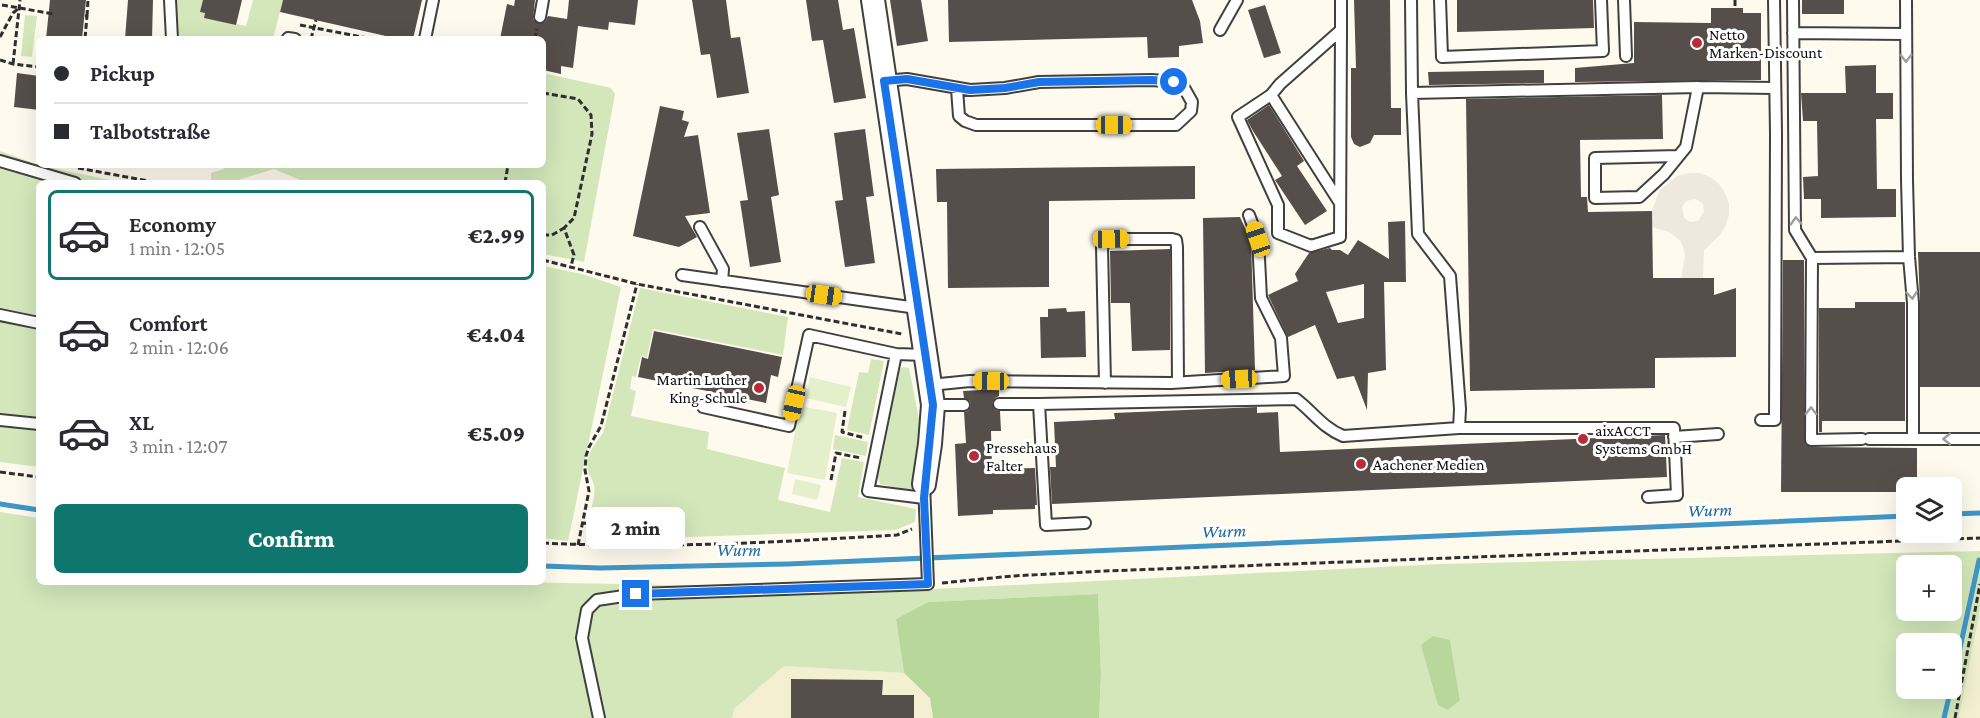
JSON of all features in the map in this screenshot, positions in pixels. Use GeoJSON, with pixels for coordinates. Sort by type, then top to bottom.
{"type":"FeatureCollection","features":[{"type":"Feature","properties":{"kind":"street"},"geometry":{"type":"LineString","coordinates":[[873,0],[931,395],[930,444],[924,491]]}},
{"type":"Feature","properties":{"kind":"lane"},"geometry":{"type":"LineString","coordinates":[[170,0],[171,36]]}},
{"type":"Feature","properties":{"kind":"lane"},"geometry":{"type":"LineString","coordinates":[[426,36],[433,0]]}},
{"type":"Feature","properties":{"kind":"lane"},"geometry":{"type":"LineString","coordinates":[[540,17],[543,0]]}},
{"type":"Feature","properties":{"kind":"lane"},"geometry":{"type":"LineString","coordinates":[[1220,30],[1238,0]]}},
{"type":"Feature","properties":{"kind":"lane"},"geometry":{"type":"LineString","coordinates":[[1341,0],[1341,30],[1340,203],[1340,237],[1311,246],[1278,232],[1278,205],[1238,117],[1271,95],[1280,84],[1341,30]]}},
{"type":"Feature","properties":{"kind":"lane"},"geometry":{"type":"LineString","coordinates":[[1411,0],[1418,234],[1450,276],[1460,409],[1459,428]]}},
{"type":"Feature","properties":{"kind":"lane"},"geometry":{"type":"LineString","coordinates":[[1440,0],[1442,57],[1603,51],[1601,0]]}},
{"type":"Feature","properties":{"kind":"lane"},"geometry":{"type":"LineString","coordinates":[[1624,0],[1626,56]]}},
{"type":"Feature","properties":{"kind":"lane"},"geometry":{"type":"LineString","coordinates":[[1761,420],[1775,420],[1774,0]]}},
{"type":"Feature","properties":{"kind":"lane"},"geometry":{"type":"LineString","coordinates":[[1793,0],[1795,230],[1812,258],[1811,440],[1980,439]]}},
{"type":"Feature","properties":{"kind":"lane"},"geometry":{"type":"LineString","coordinates":[[1906,0],[1909,257],[1913,303],[1913,439]]}},
{"type":"Feature","properties":{"kind":"lane"},"geometry":{"type":"LineString","coordinates":[[1793,33],[1906,34]]}},
{"type":"Feature","properties":{"kind":"lane"},"geometry":{"type":"LineString","coordinates":[[884,81],[907,79],[957,89],[1005,88],[1039,82],[1152,80],[1174,82],[1183,86],[1192,102],[1191,111],[1176,125],[976,125],[959,116],[957,89]]}},
{"type":"Feature","properties":{"kind":"lane"},"geometry":{"type":"LineString","coordinates":[[1412,93],[1698,87],[1775,88]]}},
{"type":"Feature","properties":{"kind":"lane"},"geometry":{"type":"LineString","coordinates":[[1678,156],[1595,158],[1595,198],[1639,196],[1664,174],[1686,147],[1698,87]]}},
{"type":"Feature","properties":{"kind":"lane"},"geometry":{"type":"LineString","coordinates":[[1271,95],[1340,203]]}},
{"type":"Feature","properties":{"kind":"lane"},"geometry":{"type":"LineString","coordinates":[[0,161],[65,180]]}},
{"type":"Feature","properties":{"kind":"lane"},"geometry":{"type":"LineString","coordinates":[[931,395],[970,381],[1178,382],[1284,376],[1281,338],[1261,298],[1258,239],[1249,215]]}},
{"type":"Feature","properties":{"kind":"lane"},"geometry":{"type":"LineString","coordinates":[[700,227],[723,268],[722,281]]}},
{"type":"Feature","properties":{"kind":"lane"},"geometry":{"type":"LineString","coordinates":[[1105,383],[1102,247],[1107,240],[1111,239],[1176,240],[1178,382]]}},
{"type":"Feature","properties":{"kind":"lane"},"geometry":{"type":"LineString","coordinates":[[1812,258],[1909,257]]}},
{"type":"Feature","properties":{"kind":"lane"},"geometry":{"type":"LineString","coordinates":[[682,275],[917,308]]}},
{"type":"Feature","properties":{"kind":"lane"},"geometry":{"type":"LineString","coordinates":[[0,315],[36,322]]}},
{"type":"Feature","properties":{"kind":"lane"},"geometry":{"type":"LineString","coordinates":[[703,407],[789,426],[809,335],[896,354],[923,346]]}},
{"type":"Feature","properties":{"kind":"lane"},"geometry":{"type":"LineString","coordinates":[[599,718],[582,638],[587,610],[597,600],[636,594],[928,581],[924,491],[868,491],[896,354]]}},
{"type":"Feature","properties":{"kind":"lane"},"geometry":{"type":"LineString","coordinates":[[931,395],[964,405]]}},
{"type":"Feature","properties":{"kind":"lane"},"geometry":{"type":"LineString","coordinates":[[999,404],[1296,399],[1311,410],[1327,429],[1343,436],[1459,428],[1674,428],[1677,495],[1648,497]]}},
{"type":"Feature","properties":{"kind":"lane"},"geometry":{"type":"LineString","coordinates":[[1039,404],[1046,525],[1085,523]]}},
{"type":"Feature","properties":{"kind":"lane"},"geometry":{"type":"LineString","coordinates":[[0,420],[36,424]]}},
{"type":"Feature","properties":{"kind":"lane"},"geometry":{"type":"LineString","coordinates":[[1674,437],[1718,434]]}},
{"type":"Feature","properties":{"kind":"path"},"geometry":{"type":"LineString","coordinates":[[13,64],[21,0]]}},
{"type":"Feature","properties":{"kind":"path"},"geometry":{"type":"LineString","coordinates":[[85,36],[88,0]]}},
{"type":"Feature","properties":{"kind":"path"},"geometry":{"type":"LineString","coordinates":[[1735,0],[1735,7]]}},
{"type":"Feature","properties":{"kind":"path"},"geometry":{"type":"LineString","coordinates":[[2,5],[54,14]]}},
{"type":"Feature","properties":{"kind":"path"},"geometry":{"type":"LineString","coordinates":[[0,37],[13,13],[19,8]]}},
{"type":"Feature","properties":{"kind":"path"},"geometry":{"type":"LineString","coordinates":[[312,36],[316,20]]}},
{"type":"Feature","properties":{"kind":"path"},"geometry":{"type":"LineString","coordinates":[[292,23],[358,36]]}},
{"type":"Feature","properties":{"kind":"path"},"geometry":{"type":"LineString","coordinates":[[0,60],[36,67]]}},
{"type":"Feature","properties":{"kind":"path"},"geometry":{"type":"LineString","coordinates":[[546,94],[578,99],[591,115],[592,134],[574,218],[564,228],[552,235],[546,235]]}},
{"type":"Feature","properties":{"kind":"path"},"geometry":{"type":"LineString","coordinates":[[82,168],[144,180]]}},
{"type":"Feature","properties":{"kind":"path"},"geometry":{"type":"LineString","coordinates":[[564,228],[574,255],[571,266]]}},
{"type":"Feature","properties":{"kind":"path"},"geometry":{"type":"LineString","coordinates":[[546,261],[637,284],[923,346]]}},
{"type":"Feature","properties":{"kind":"path"},"geometry":{"type":"LineString","coordinates":[[578,545],[589,492],[585,470],[586,456],[601,426],[637,284]]}},
{"type":"Feature","properties":{"kind":"path"},"geometry":{"type":"LineString","coordinates":[[845,411],[842,432],[878,441]]}},
{"type":"Feature","properties":{"kind":"path"},"geometry":{"type":"LineString","coordinates":[[831,480],[836,453],[874,461]]}},
{"type":"Feature","properties":{"kind":"path"},"geometry":{"type":"LineString","coordinates":[[0,472],[36,477]]}},
{"type":"Feature","properties":{"kind":"path"},"geometry":{"type":"LineString","coordinates":[[583,523],[597,525],[595,544]]}},
{"type":"Feature","properties":{"kind":"path"},"geometry":{"type":"LineString","coordinates":[[546,543],[727,544],[897,535],[911,530],[926,534]]}},
{"type":"Feature","properties":{"kind":"path"},"geometry":{"type":"LineString","coordinates":[[928,581],[1129,570],[1980,538]]}},
{"type":"Feature","properties":{"kind":"path"},"geometry":{"type":"LineString","coordinates":[[1955,718],[1980,584]]}},
{"type":"Feature","properties":{"kind":"shaded area"},"geometry":{"type":"Polygon","coordinates":[[[1699,173],[1710,177],[1719,184],[1729,204],[1726,225],[1720,235],[1704,250],[1703,279],[1681,279],[1685,255],[1681,241],[1669,232],[1652,227],[1652,211],[1659,191],[1677,176],[1699,173]],[[1696,199],[1686,201],[1682,207],[1684,218],[1690,222],[1698,221],[1704,212],[1703,204],[1696,199]]]}},
{"type":"Feature","properties":{"kind":"shaded area"},"geometry":{"type":"Polygon","coordinates":[[[1980,610],[1980,718],[1959,718],[1980,610]]]}},
{"type":"Feature","properties":{"kind":"shaded area"},"geometry":{"type":"Polygon","coordinates":[[[784,666],[904,673],[930,698],[933,718],[732,718],[734,709],[784,666]]]}},
{"type":"Feature","properties":{"kind":"green space"},"geometry":{"type":"Polygon","coordinates":[[[176,0],[209,0],[200,12],[205,13],[204,18],[246,26],[253,0],[283,0],[274,36],[176,36],[176,0]]]}},
{"type":"Feature","properties":{"kind":"green space"},"geometry":{"type":"Polygon","coordinates":[[[25,15],[37,16],[32,57],[21,56],[25,15]]]}},
{"type":"Feature","properties":{"kind":"green space"},"geometry":{"type":"Polygon","coordinates":[[[546,74],[611,88],[615,94],[584,262],[546,255],[546,180],[300,180],[274,169],[238,180],[211,180],[211,173],[224,169],[546,168],[546,74]]]}},
{"type":"Feature","properties":{"kind":"green space"},"geometry":{"type":"Polygon","coordinates":[[[0,151],[36,164],[36,168],[53,168],[109,180],[36,180],[36,467],[0,462],[0,151]]]}},
{"type":"Feature","properties":{"kind":"green space"},"geometry":{"type":"Polygon","coordinates":[[[546,267],[582,274],[621,287],[568,541],[546,538],[546,267]]]}},
{"type":"Feature","properties":{"kind":"green space"},"geometry":{"type":"Polygon","coordinates":[[[640,288],[788,317],[783,355],[653,329],[647,357],[641,356],[636,377],[632,376],[630,389],[636,391],[631,416],[709,432],[707,449],[785,468],[778,500],[830,512],[842,458],[864,462],[858,497],[916,509],[915,522],[895,530],[599,540],[602,525],[598,520],[589,518],[594,489],[587,466],[591,450],[603,433],[640,288]]]}},
{"type":"Feature","properties":{"kind":"green space"},"geometry":{"type":"Polygon","coordinates":[[[871,359],[884,361],[869,435],[847,430],[859,372],[868,373],[871,359]]]}},
{"type":"Feature","properties":{"kind":"green space"},"geometry":{"type":"Polygon","coordinates":[[[909,368],[922,434],[915,492],[880,484],[878,478],[900,369],[909,368]]]}},
{"type":"Feature","properties":{"kind":"green space"},"geometry":{"type":"Polygon","coordinates":[[[810,377],[851,387],[846,407],[806,398],[810,377]]]}},
{"type":"Feature","properties":{"kind":"green space"},"geometry":{"type":"Polygon","coordinates":[[[800,406],[837,413],[825,480],[787,473],[800,406]]]}},
{"type":"Feature","properties":{"kind":"green space"},"geometry":{"type":"Polygon","coordinates":[[[835,435],[868,442],[866,456],[833,449],[835,435]]]}},
{"type":"Feature","properties":{"kind":"green space"},"geometry":{"type":"Polygon","coordinates":[[[795,479],[821,485],[817,500],[792,494],[795,479]]]}},
{"type":"Feature","properties":{"kind":"green space"},"geometry":{"type":"Polygon","coordinates":[[[0,512],[36,518],[36,585],[546,585],[546,583],[913,590],[1441,564],[1980,551],[1980,610],[1959,718],[1099,718],[1101,675],[1098,594],[928,602],[896,619],[904,673],[784,666],[734,709],[732,718],[0,718],[0,512]],[[1433,636],[1460,700],[1450,641],[1433,636]]]}},
{"type":"Feature","properties":{"kind":"green space"},"geometry":{"type":"Polygon","coordinates":[[[1098,594],[1101,675],[1099,718],[933,718],[930,698],[904,673],[896,619],[928,602],[1098,594]]]}},
{"type":"Feature","properties":{"kind":"green space"},"geometry":{"type":"Polygon","coordinates":[[[1433,636],[1450,640],[1460,700],[1448,710],[1438,705],[1421,645],[1433,636]]]}},
{"type":"Feature","properties":{"kind":"building"},"geometry":{"type":"Polygon","coordinates":[[[50,0],[86,0],[82,36],[46,36],[50,0]]]}},
{"type":"Feature","properties":{"kind":"building"},"geometry":{"type":"Polygon","coordinates":[[[128,0],[153,0],[152,36],[125,36],[128,0]]]}},
{"type":"Feature","properties":{"kind":"building"},"geometry":{"type":"Polygon","coordinates":[[[203,0],[242,0],[236,25],[204,18],[205,13],[200,12],[203,0]]]}},
{"type":"Feature","properties":{"kind":"building"},"geometry":{"type":"Polygon","coordinates":[[[283,0],[422,0],[414,36],[386,36],[280,12],[283,0]]]}},
{"type":"Feature","properties":{"kind":"building"},"geometry":{"type":"Polygon","coordinates":[[[515,0],[535,0],[533,19],[539,24],[545,22],[548,16],[567,19],[569,0],[638,0],[635,25],[609,22],[608,30],[578,26],[573,68],[561,66],[561,74],[546,71],[546,36],[501,36],[507,4],[514,6],[515,0]]]}},
{"type":"Feature","properties":{"kind":"building"},"geometry":{"type":"Polygon","coordinates":[[[692,0],[726,0],[731,38],[740,37],[749,93],[717,98],[710,54],[701,55],[692,0]]]}},
{"type":"Feature","properties":{"kind":"building"},"geometry":{"type":"Polygon","coordinates":[[[806,0],[838,0],[843,30],[854,28],[866,98],[834,103],[823,40],[812,41],[806,0]]]}},
{"type":"Feature","properties":{"kind":"building"},"geometry":{"type":"Polygon","coordinates":[[[890,0],[921,0],[928,41],[897,46],[890,0]]]}},
{"type":"Feature","properties":{"kind":"building"},"geometry":{"type":"Polygon","coordinates":[[[948,0],[1192,0],[1200,21],[1203,43],[1179,46],[1179,57],[1148,58],[1147,37],[949,42],[948,0]]]}},
{"type":"Feature","properties":{"kind":"building"},"geometry":{"type":"Polygon","coordinates":[[[1354,0],[1390,0],[1391,108],[1401,108],[1401,135],[1374,135],[1370,143],[1360,147],[1354,144],[1351,137],[1351,68],[1356,68],[1354,0]]]}},
{"type":"Feature","properties":{"kind":"building"},"geometry":{"type":"Polygon","coordinates":[[[1457,0],[1593,0],[1594,28],[1457,32],[1457,0]]]}},
{"type":"Feature","properties":{"kind":"building"},"geometry":{"type":"Polygon","coordinates":[[[1802,0],[1844,0],[1844,14],[1802,14],[1802,0]]]}},
{"type":"Feature","properties":{"kind":"building"},"geometry":{"type":"Polygon","coordinates":[[[1265,5],[1281,53],[1264,58],[1248,10],[1265,5]]]}},
{"type":"Feature","properties":{"kind":"building","name":"Netto Marken-Discount"},"geometry":{"type":"Polygon","coordinates":[[[1711,8],[1743,8],[1743,13],[1761,13],[1761,80],[1575,82],[1575,68],[1634,63],[1634,22],[1711,23],[1711,8]]]}},
{"type":"Feature","properties":{"kind":"building"},"geometry":{"type":"Polygon","coordinates":[[[1876,65],[1876,93],[1893,93],[1893,119],[1876,119],[1877,189],[1896,189],[1896,217],[1821,218],[1821,199],[1804,199],[1803,177],[1818,176],[1817,121],[1803,121],[1801,93],[1846,93],[1845,66],[1876,65]]]}},
{"type":"Feature","properties":{"kind":"building"},"geometry":{"type":"Polygon","coordinates":[[[1544,70],[1544,83],[1429,85],[1428,72],[1544,70]]]}},
{"type":"Feature","properties":{"kind":"building"},"geometry":{"type":"Polygon","coordinates":[[[17,73],[36,76],[36,110],[14,107],[17,73]]]}},
{"type":"Feature","properties":{"kind":"building"},"geometry":{"type":"Polygon","coordinates":[[[1662,95],[1663,139],[1580,140],[1581,197],[1587,197],[1588,212],[1652,211],[1653,278],[1714,278],[1714,295],[1736,288],[1736,357],[1655,358],[1655,388],[1470,391],[1466,99],[1662,95]]]}},
{"type":"Feature","properties":{"kind":"building"},"geometry":{"type":"Polygon","coordinates":[[[1269,105],[1304,161],[1297,166],[1327,211],[1305,225],[1275,180],[1282,176],[1247,120],[1269,105]]]}},
{"type":"Feature","properties":{"kind":"building"},"geometry":{"type":"Polygon","coordinates":[[[660,106],[684,111],[682,120],[689,122],[684,137],[698,135],[710,213],[685,216],[697,237],[679,247],[633,236],[660,106]]]}},
{"type":"Feature","properties":{"kind":"building"},"geometry":{"type":"Polygon","coordinates":[[[769,129],[779,195],[771,197],[781,262],[750,267],[740,201],[748,200],[737,133],[769,129]]]}},
{"type":"Feature","properties":{"kind":"building"},"geometry":{"type":"Polygon","coordinates":[[[865,129],[874,196],[866,197],[875,263],[845,267],[835,201],[843,200],[834,133],[865,129]]]}},
{"type":"Feature","properties":{"kind":"building"},"geometry":{"type":"Polygon","coordinates":[[[1195,166],[1195,199],[1049,201],[1049,287],[948,288],[947,202],[937,202],[936,169],[1195,166]]]}},
{"type":"Feature","properties":{"kind":"building"},"geometry":{"type":"Polygon","coordinates":[[[1240,217],[1251,241],[1255,370],[1205,373],[1203,218],[1240,217]]]}},
{"type":"Feature","properties":{"kind":"building"},"geometry":{"type":"Polygon","coordinates":[[[1405,221],[1406,282],[1384,282],[1386,370],[1368,373],[1367,410],[1354,376],[1337,379],[1315,325],[1288,337],[1268,295],[1298,281],[1295,274],[1309,253],[1330,248],[1348,255],[1358,240],[1389,259],[1388,222],[1405,221]],[[1364,284],[1326,292],[1338,323],[1364,318],[1364,284]]]}},
{"type":"Feature","properties":{"kind":"building"},"geometry":{"type":"Polygon","coordinates":[[[1170,249],[1170,350],[1132,351],[1130,303],[1111,303],[1110,251],[1170,249]]]}},
{"type":"Feature","properties":{"kind":"building"},"geometry":{"type":"Polygon","coordinates":[[[1918,252],[1980,252],[1980,387],[1920,387],[1918,252]]]}},
{"type":"Feature","properties":{"kind":"building"},"geometry":{"type":"Polygon","coordinates":[[[1783,260],[1804,260],[1805,444],[1811,447],[1917,448],[1917,477],[1896,477],[1896,492],[1781,492],[1783,260]]]}},
{"type":"Feature","properties":{"kind":"building"},"geometry":{"type":"Polygon","coordinates":[[[1855,302],[1905,302],[1905,421],[1822,421],[1822,432],[1819,432],[1819,308],[1855,308],[1855,302]]]}},
{"type":"Feature","properties":{"kind":"building"},"geometry":{"type":"Polygon","coordinates":[[[1066,308],[1067,312],[1085,311],[1086,357],[1041,358],[1040,317],[1048,317],[1048,309],[1066,308]]]}},
{"type":"Feature","properties":{"kind":"building"},"geometry":{"type":"Polygon","coordinates":[[[654,331],[782,357],[778,377],[771,375],[766,403],[638,377],[642,357],[648,359],[654,331]]]}},
{"type":"Feature","properties":{"kind":"building","name":"Pressehaus Falter"},"geometry":{"type":"Polygon","coordinates":[[[999,389],[999,396],[992,403],[995,410],[1000,411],[1001,431],[991,431],[992,469],[1035,468],[1037,505],[1035,509],[993,510],[993,514],[958,516],[955,444],[966,443],[964,412],[968,411],[971,406],[970,401],[964,398],[963,391],[999,389]]]}},
{"type":"Feature","properties":{"kind":"building","name":"Aachener Medien"},"geometry":{"type":"Polygon","coordinates":[[[1257,407],[1257,413],[1278,412],[1280,452],[1665,435],[1667,477],[1052,504],[1050,467],[1056,467],[1054,422],[1115,419],[1114,413],[1257,407]]]}},
{"type":"Feature","properties":{"kind":"building"},"geometry":{"type":"Polygon","coordinates":[[[791,679],[883,680],[882,695],[914,695],[914,718],[791,718],[791,679]]]}},
{"type":"Feature","properties":{"kind":"waterway","name":"Wurm"},"geometry":{"type":"LineString","coordinates":[[0,504],[36,510]]}},
{"type":"Feature","properties":{"kind":"waterway","name":"Wurm"},"geometry":{"type":"LineString","coordinates":[[1962,514],[1980,513]]}},
{"type":"Feature","properties":{"kind":"waterway","name":"Wurm"},"geometry":{"type":"LineString","coordinates":[[546,566],[600,568],[788,564],[1896,516]]}},
{"type":"Feature","properties":{"kind":"waterway"},"geometry":{"type":"LineString","coordinates":[[1962,639],[1979,560]]}},
{"type":"Feature","properties":{"kind":"waterway"},"geometry":{"type":"LineString","coordinates":[[1944,718],[1948,699]]}},
{"type":"Feature","properties":{"kind":"place","name":"Netto Marken-Discount"},"geometry":{"type":"Point","coordinates":[1697,43]}},
{"type":"Feature","properties":{"kind":"place","name":"Martin Luther King-Schule"},"geometry":{"type":"Point","coordinates":[759,388]}},
{"type":"Feature","properties":{"kind":"place","name":"aixACCT Systems GmbH"},"geometry":{"type":"Point","coordinates":[1583,439]}},
{"type":"Feature","properties":{"kind":"place","name":"Pressehaus Falter"},"geometry":{"type":"Point","coordinates":[974,456]}},
{"type":"Feature","properties":{"kind":"place","name":"Aachener Medien"},"geometry":{"type":"Point","coordinates":[1361,464]}},
{"type":"Feature","properties":{"kind":"route"},"geometry":{"type":"LineString","coordinates":[[636,594],[928,584],[924,484],[933,405],[884,81],[907,79],[970,90],[1005,88],[1039,82],[1152,80],[1174,82]]}}]}
